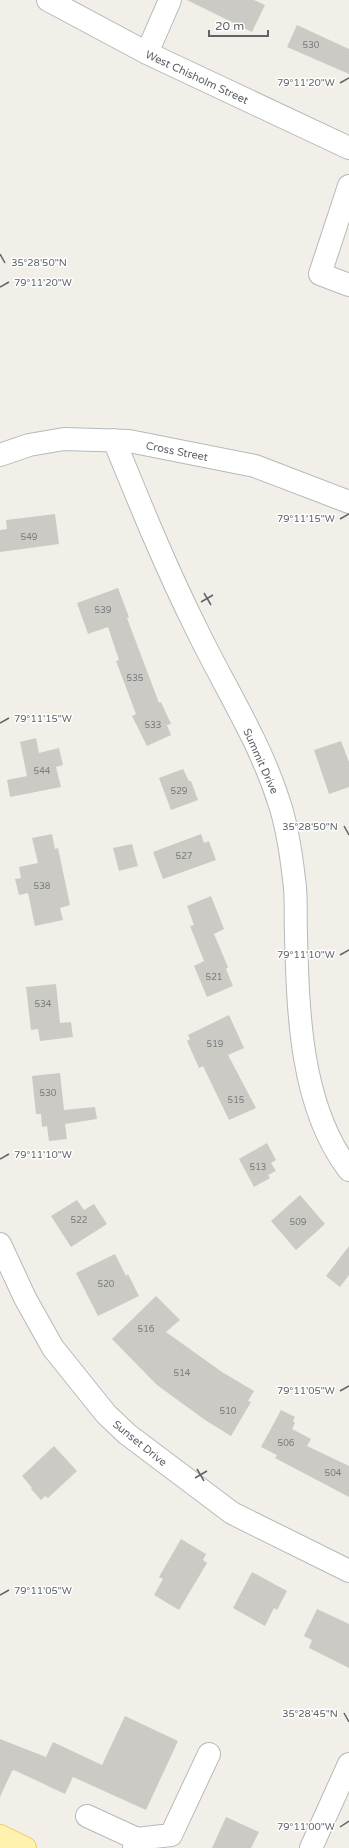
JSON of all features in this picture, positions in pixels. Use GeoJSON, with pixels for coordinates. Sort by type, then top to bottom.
{"type":"FeatureCollection","features":[{"type":"Feature","properties":{"kind":"main road"},"geometry":{"type":"LineString","coordinates":[[0,1836],[25,1848]]}},
{"type":"Feature","properties":{"kind":"street","name":"West Chisholm Street"},"geometry":{"type":"LineString","coordinates":[[48,0],[147,53],[349,148]]}},
{"type":"Feature","properties":{"kind":"street"},"geometry":{"type":"LineString","coordinates":[[147,53],[170,0]]}},
{"type":"Feature","properties":{"kind":"street"},"geometry":{"type":"LineString","coordinates":[[349,186],[320,274],[349,285]]}},
{"type":"Feature","properties":{"kind":"street","name":"Cross Street"},"geometry":{"type":"LineString","coordinates":[[0,455],[29,444],[46,441],[81,438],[129,441],[255,466],[349,502]]}},
{"type":"Feature","properties":{"kind":"street","name":"Summit Drive"},"geometry":{"type":"LineString","coordinates":[[114,440],[169,574],[264,763],[279,800],[295,882],[296,936],[303,1049],[310,1085],[326,1130],[349,1170]]}},
{"type":"Feature","properties":{"kind":"street","name":"Sunset Drive"},"geometry":{"type":"LineString","coordinates":[[0,1244],[25,1298],[53,1348],[106,1414],[127,1434],[232,1513],[349,1571]]}},
{"type":"Feature","properties":{"kind":"street"},"geometry":{"type":"LineString","coordinates":[[87,1816],[136,1844],[170,1835],[209,1754]]}},
{"type":"Feature","properties":{"kind":"street"},"geometry":{"type":"LineString","coordinates":[[310,1848],[349,1764]]}},
{"type":"Feature","properties":{"kind":"building"},"geometry":{"type":"Polygon","coordinates":[[[187,0],[254,0],[265,5],[252,32],[187,0]]]}},
{"type":"Feature","properties":{"kind":"building"},"geometry":{"type":"Polygon","coordinates":[[[297,25],[349,49],[349,74],[287,47],[297,25]]]}},
{"type":"Feature","properties":{"kind":"building"},"geometry":{"type":"Polygon","coordinates":[[[55,514],[59,544],[0,552],[0,530],[7,529],[6,520],[55,514]]]}},
{"type":"Feature","properties":{"kind":"building"},"geometry":{"type":"Polygon","coordinates":[[[118,588],[129,617],[127,618],[159,703],[161,702],[171,724],[167,725],[171,735],[147,746],[132,716],[136,714],[116,661],[119,660],[108,627],[88,634],[77,603],[118,588]]]}},
{"type":"Feature","properties":{"kind":"building"},"geometry":{"type":"Polygon","coordinates":[[[36,738],[39,753],[59,748],[63,765],[56,767],[61,787],[10,797],[7,780],[27,776],[20,742],[36,738]]]}},
{"type":"Feature","properties":{"kind":"building"},"geometry":{"type":"Polygon","coordinates":[[[341,741],[349,762],[349,787],[329,794],[314,750],[341,741]]]}},
{"type":"Feature","properties":{"kind":"building"},"geometry":{"type":"Polygon","coordinates":[[[183,769],[189,781],[191,781],[198,800],[171,810],[159,778],[183,769]]]}},
{"type":"Feature","properties":{"kind":"building"},"geometry":{"type":"Polygon","coordinates":[[[52,834],[55,849],[58,848],[70,905],[60,908],[63,920],[35,926],[28,893],[19,895],[15,879],[21,878],[19,867],[38,863],[32,838],[52,834]]]}},
{"type":"Feature","properties":{"kind":"building"},"geometry":{"type":"Polygon","coordinates":[[[201,834],[204,843],[209,841],[216,860],[163,879],[153,852],[201,834]]]}},
{"type":"Feature","properties":{"kind":"building"},"geometry":{"type":"Polygon","coordinates":[[[132,844],[138,866],[119,871],[113,848],[132,844]]]}},
{"type":"Feature","properties":{"kind":"building"},"geometry":{"type":"Polygon","coordinates":[[[211,896],[224,929],[214,934],[228,967],[226,969],[233,986],[207,997],[194,966],[204,961],[190,926],[194,925],[187,906],[211,896]]]}},
{"type":"Feature","properties":{"kind":"building"},"geometry":{"type":"Polygon","coordinates":[[[56,984],[60,1023],[71,1022],[73,1037],[40,1041],[38,1029],[31,1030],[26,987],[56,984]]]}},
{"type":"Feature","properties":{"kind":"building"},"geometry":{"type":"Polygon","coordinates":[[[229,1015],[244,1048],[228,1055],[256,1108],[229,1120],[203,1066],[199,1068],[187,1041],[190,1039],[188,1035],[229,1015]]]}},
{"type":"Feature","properties":{"kind":"building"},"geometry":{"type":"Polygon","coordinates":[[[60,1073],[64,1110],[95,1107],[97,1119],[65,1124],[67,1139],[49,1141],[47,1126],[42,1127],[41,1114],[36,1114],[32,1076],[60,1073]]]}},
{"type":"Feature","properties":{"kind":"building"},"geometry":{"type":"Polygon","coordinates":[[[267,1143],[276,1160],[271,1163],[276,1171],[268,1175],[270,1178],[254,1187],[239,1159],[267,1143]]]}},
{"type":"Feature","properties":{"kind":"building"},"geometry":{"type":"Polygon","coordinates":[[[300,1195],[325,1224],[296,1250],[271,1221],[300,1195]]]}},
{"type":"Feature","properties":{"kind":"building"},"geometry":{"type":"Polygon","coordinates":[[[77,1200],[84,1210],[94,1204],[107,1224],[71,1247],[51,1216],[77,1200]]]}},
{"type":"Feature","properties":{"kind":"building"},"geometry":{"type":"Polygon","coordinates":[[[349,1246],[349,1275],[340,1287],[326,1276],[349,1246]]]}},
{"type":"Feature","properties":{"kind":"building"},"geometry":{"type":"Polygon","coordinates":[[[115,1254],[126,1276],[128,1274],[139,1296],[98,1316],[76,1273],[115,1254]]]}},
{"type":"Feature","properties":{"kind":"building"},"geometry":{"type":"Polygon","coordinates":[[[156,1296],[180,1320],[166,1332],[222,1372],[254,1391],[248,1401],[251,1402],[231,1436],[205,1420],[157,1385],[112,1339],[156,1296]]]}},
{"type":"Feature","properties":{"kind":"building"},"geometry":{"type":"Polygon","coordinates":[[[281,1410],[295,1417],[293,1421],[295,1423],[292,1429],[311,1439],[307,1446],[349,1466],[349,1497],[275,1458],[277,1455],[261,1447],[281,1410]]]}},
{"type":"Feature","properties":{"kind":"building"},"geometry":{"type":"Polygon","coordinates":[[[54,1446],[77,1471],[48,1498],[45,1496],[41,1500],[22,1476],[54,1446]]]}},
{"type":"Feature","properties":{"kind":"building"},"geometry":{"type":"Polygon","coordinates":[[[181,1539],[206,1554],[203,1560],[207,1563],[179,1610],[154,1595],[163,1579],[159,1577],[181,1539]]]}},
{"type":"Feature","properties":{"kind":"building"},"geometry":{"type":"Polygon","coordinates":[[[252,1572],[287,1591],[277,1610],[274,1608],[265,1626],[233,1608],[252,1572]]]}},
{"type":"Feature","properties":{"kind":"building"},"geometry":{"type":"Polygon","coordinates":[[[317,1609],[349,1624],[349,1668],[309,1648],[312,1640],[304,1636],[317,1609]]]}},
{"type":"Feature","properties":{"kind":"building"},"geometry":{"type":"Polygon","coordinates":[[[125,1716],[178,1741],[146,1810],[73,1777],[65,1794],[14,1770],[12,1771],[0,1797],[0,1739],[46,1757],[53,1742],[102,1765],[125,1716]]]}},
{"type":"Feature","properties":{"kind":"building"},"geometry":{"type":"Polygon","coordinates":[[[226,1817],[259,1832],[251,1848],[212,1848],[226,1817]]]}}]}
